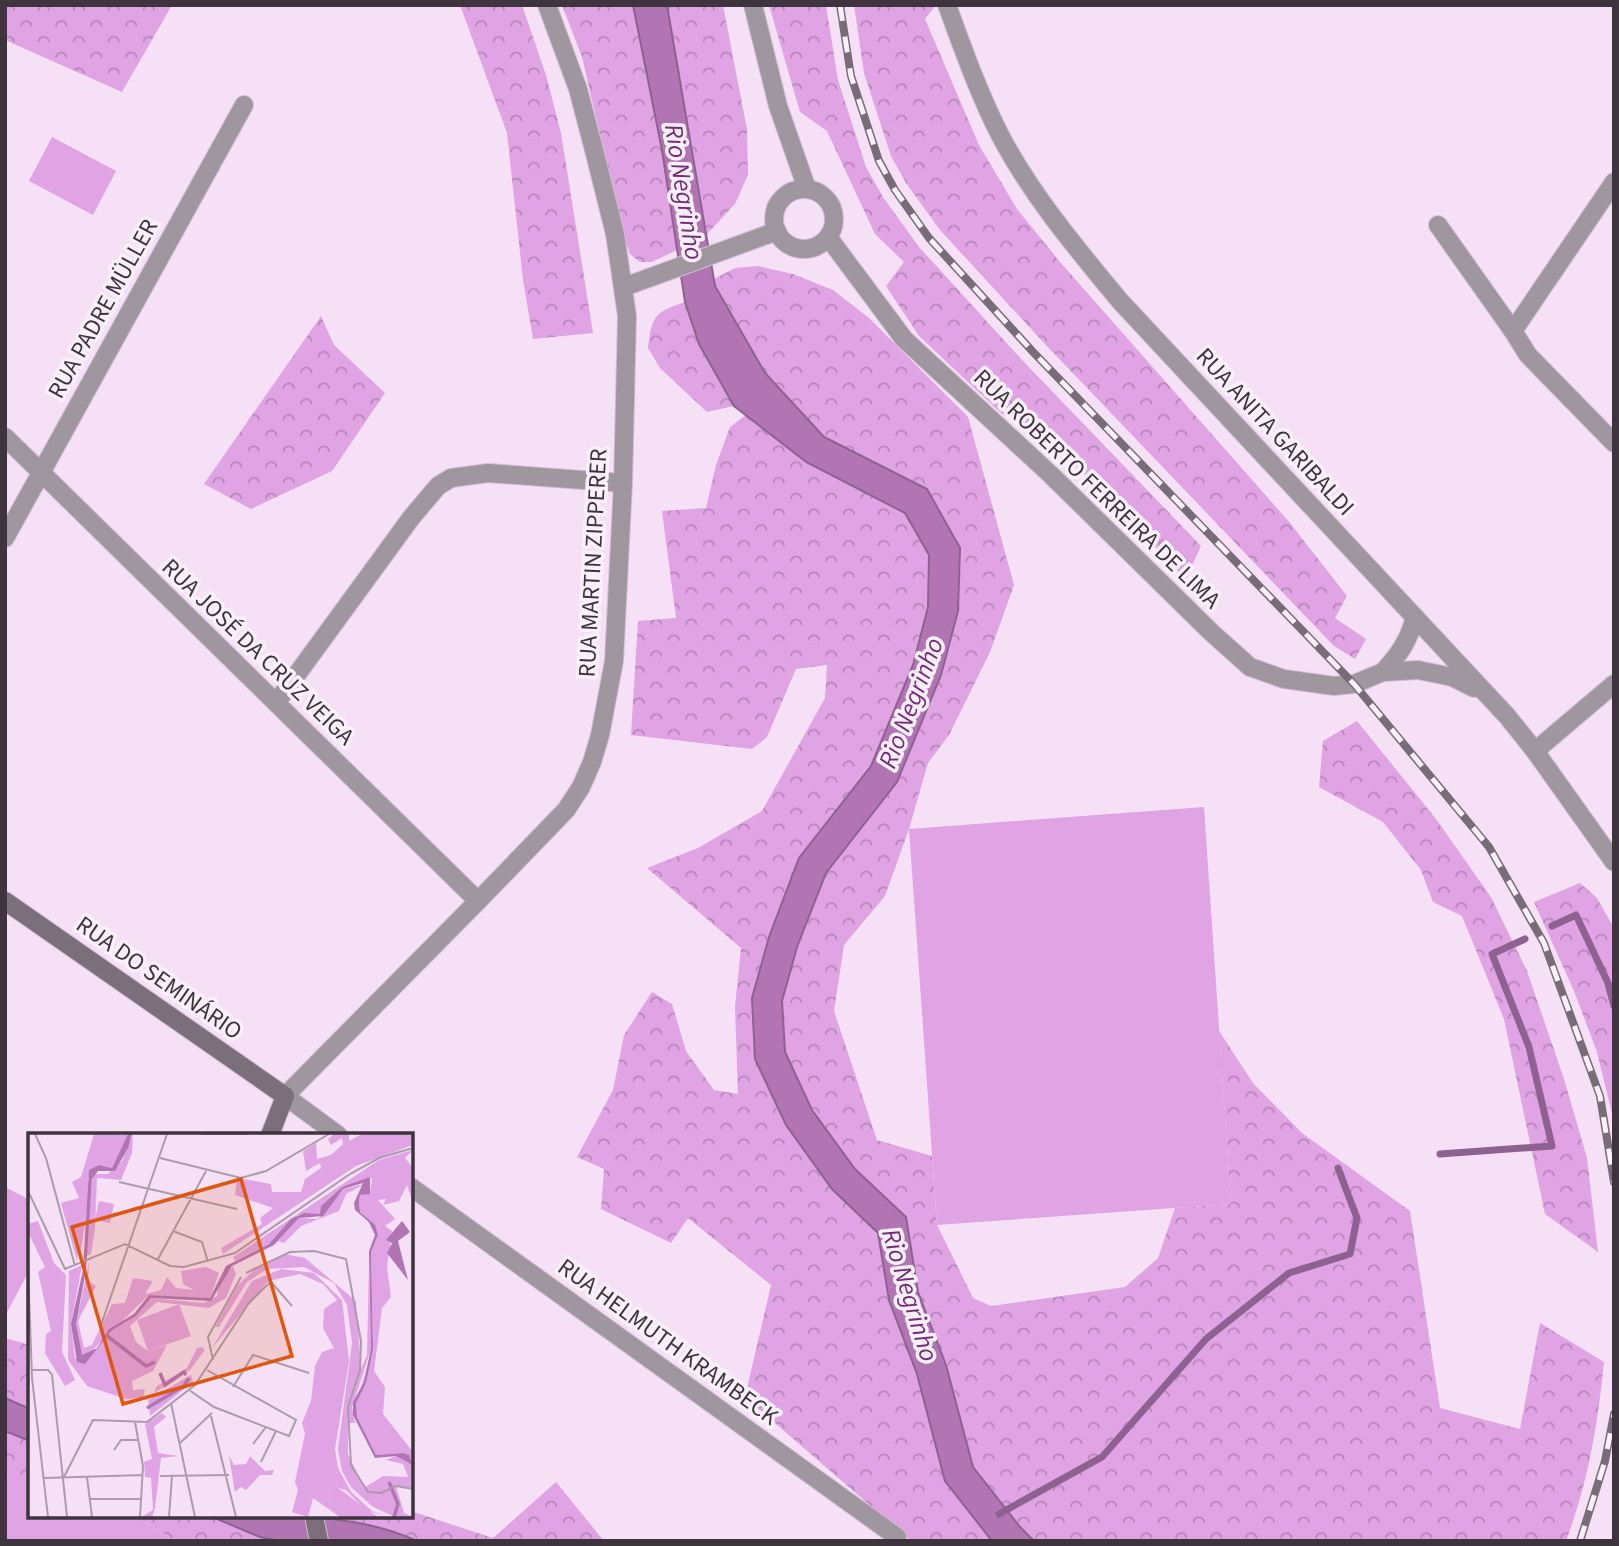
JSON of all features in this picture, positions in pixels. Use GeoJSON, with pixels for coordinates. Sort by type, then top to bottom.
{"type":"FeatureCollection","features":[{"type":"Feature","properties":{"kind":"street","name":"RUA MARTIN ZIPPERER"},"geometry":{"type":"LineString","coordinates":[[271,1133],[285,1096],[566,810],[581,787],[600,735],[614,661],[623,483],[627,316],[615,234],[594,150],[578,89],[547,5]]}},
{"type":"Feature","properties":{"kind":"street"},"geometry":{"type":"LineString","coordinates":[[753,5],[778,106],[807,189]]}},
{"type":"Feature","properties":{"kind":"street","name":"RUA ANITA GARIBALDI"},"geometry":{"type":"LineString","coordinates":[[947,5],[968,65],[1000,135],[1067,237],[1120,301],[1415,617],[1535,751],[1614,862]]}},
{"type":"Feature","properties":{"kind":"street","name":"RUA PADRE MÜLLER"},"geometry":{"type":"LineString","coordinates":[[5,538],[244,105]]}},
{"type":"Feature","properties":{"kind":"street"},"geometry":{"type":"LineString","coordinates":[[1513,331],[1614,182]]}},
{"type":"Feature","properties":{"kind":"street"},"geometry":{"type":"LineString","coordinates":[[807,189],[819,193],[828,201],[834,213],[834,225],[828,237],[819,245],[807,249],[794,248],[784,241],[774,219],[777,207],[785,197],[795,191],[807,189]]}},
{"type":"Feature","properties":{"kind":"street"},"geometry":{"type":"LineString","coordinates":[[1438,225],[1528,355],[1614,443]]}},
{"type":"Feature","properties":{"kind":"street"},"geometry":{"type":"LineString","coordinates":[[624,287],[777,230]]}},
{"type":"Feature","properties":{"kind":"street","name":"RUA ROBERTO FERREIRA DE LIMA"},"geometry":{"type":"LineString","coordinates":[[828,237],[904,339],[1050,474],[1212,633],[1251,667],[1284,679],[1334,686],[1354,684],[1383,672],[1418,670],[1452,677],[1484,693]]}},
{"type":"Feature","properties":{"kind":"street","name":"RUA JOSÉ DA CRUZ VEIGA"},"geometry":{"type":"LineString","coordinates":[[5,437],[478,901]]}},
{"type":"Feature","properties":{"kind":"street"},"geometry":{"type":"LineString","coordinates":[[276,703],[411,518],[438,486],[451,478],[488,473],[623,483]]}},
{"type":"Feature","properties":{"kind":"street"},"geometry":{"type":"LineString","coordinates":[[1383,672],[1398,656],[1409,638],[1415,617]]}},
{"type":"Feature","properties":{"kind":"street"},"geometry":{"type":"LineString","coordinates":[[1535,751],[1614,684]]}},
{"type":"Feature","properties":{"kind":"street","name":"RUA DO SEMINÁRIO"},"geometry":{"type":"LineString","coordinates":[[5,901],[285,1096]]}},
{"type":"Feature","properties":{"kind":"street"},"geometry":{"type":"LineString","coordinates":[[285,1096],[335,1133]]}},
{"type":"Feature","properties":{"kind":"street","name":"RUA HELMUTH KRAMBECK"},"geometry":{"type":"LineString","coordinates":[[413,1188],[897,1537]]}},
{"type":"Feature","properties":{"kind":"street"},"geometry":{"type":"LineString","coordinates":[[314,1518],[318,1541]]}},
{"type":"Feature","properties":{"kind":"green space"},"geometry":{"type":"Polygon","coordinates":[[[5,5],[172,5],[122,92],[5,40],[5,5]]]}},
{"type":"Feature","properties":{"kind":"green space"},"geometry":{"type":"Polygon","coordinates":[[[460,5],[522,5],[546,75],[561,133],[593,333],[533,339],[523,280],[507,133],[460,5]]]}},
{"type":"Feature","properties":{"kind":"green space"},"geometry":{"type":"Polygon","coordinates":[[[562,5],[633,5],[662,150],[677,250],[652,262],[640,262],[630,254],[623,235],[582,57],[562,5]]]}},
{"type":"Feature","properties":{"kind":"green space"},"geometry":{"type":"Polygon","coordinates":[[[667,5],[723,5],[747,129],[748,175],[735,204],[707,234],[667,5]]]}},
{"type":"Feature","properties":{"kind":"green space"},"geometry":{"type":"Polygon","coordinates":[[[769,5],[826,5],[838,80],[866,167],[883,197],[919,247],[1024,362],[1201,546],[1186,579],[1049,438],[1002,414],[919,336],[886,286],[904,262],[875,234],[827,131],[800,112],[769,5]]]}},
{"type":"Feature","properties":{"kind":"green space"},"geometry":{"type":"Polygon","coordinates":[[[854,5],[936,5],[925,19],[979,145],[1017,209],[1060,262],[1290,523],[1347,596],[1335,618],[1366,639],[1355,659],[1334,646],[1044,343],[940,230],[906,183],[891,156],[864,73],[854,5]]]}},
{"type":"Feature","properties":{"kind":"green space"},"geometry":{"type":"Polygon","coordinates":[[[52,137],[116,171],[93,215],[29,181],[52,137]]]}},
{"type":"Feature","properties":{"kind":"green space"},"geometry":{"type":"Polygon","coordinates":[[[758,266],[793,274],[833,290],[869,318],[968,417],[1014,585],[990,652],[949,735],[928,763],[909,829],[885,896],[844,945],[834,1011],[877,1140],[932,1156],[937,1225],[973,1298],[991,1306],[1125,1287],[1158,1258],[1175,1208],[1231,1204],[1219,1031],[1253,1083],[1302,1133],[1410,1211],[1440,1408],[1520,1429],[1540,1323],[1604,1362],[1591,1453],[1566,1541],[1034,1541],[973,1467],[946,1365],[918,1292],[906,1217],[855,1169],[812,1110],[785,1052],[782,1001],[797,947],[826,873],[897,782],[941,675],[927,489],[824,437],[765,373],[715,286],[714,279],[735,268],[758,266]]]}},
{"type":"Feature","properties":{"kind":"green space"},"geometry":{"type":"Polygon","coordinates":[[[685,302],[699,344],[734,406],[707,412],[660,368],[648,348],[651,328],[657,316],[685,302]]]}},
{"type":"Feature","properties":{"kind":"green space"},"geometry":{"type":"Polygon","coordinates":[[[321,316],[334,345],[385,393],[332,471],[251,509],[204,484],[321,316]]]}},
{"type":"Feature","properties":{"kind":"green space"},"geometry":{"type":"Polygon","coordinates":[[[746,415],[806,462],[905,513],[929,555],[928,607],[913,665],[871,766],[799,858],[769,937],[752,998],[832,1189],[878,1233],[889,1300],[917,1374],[945,1481],[992,1541],[911,1541],[745,1397],[771,1285],[688,1218],[671,1243],[601,1209],[604,1169],[577,1157],[613,1090],[624,1035],[652,992],[672,1004],[686,1051],[714,1090],[738,1094],[735,1006],[741,948],[647,868],[698,848],[762,811],[825,698],[827,665],[796,669],[767,737],[752,749],[631,735],[638,621],[676,618],[662,511],[706,508],[716,465],[730,427],[746,415]]]}},
{"type":"Feature","properties":{"kind":"green space"},"geometry":{"type":"Polygon","coordinates":[[[1357,721],[1436,819],[1491,897],[1527,971],[1564,1079],[1587,1158],[1598,1252],[1545,1214],[1504,1019],[1462,916],[1433,902],[1421,870],[1383,822],[1319,787],[1323,741],[1357,721]]]}},
{"type":"Feature","properties":{"kind":"green space"},"geometry":{"type":"Polygon","coordinates":[[[1204,807],[1231,1204],[937,1225],[909,829],[1204,807]]]}},
{"type":"Feature","properties":{"kind":"green space"},"geometry":{"type":"Polygon","coordinates":[[[1580,883],[1597,898],[1614,928],[1614,1122],[1597,1052],[1574,991],[1534,902],[1580,883]]]}},
{"type":"Feature","properties":{"kind":"green space"},"geometry":{"type":"Polygon","coordinates":[[[5,1187],[28,1199],[28,1273],[5,1316],[5,1187]]]}},
{"type":"Feature","properties":{"kind":"green space"},"geometry":{"type":"Polygon","coordinates":[[[5,1338],[28,1344],[28,1408],[5,1398],[5,1338]]]}},
{"type":"Feature","properties":{"kind":"green space"},"geometry":{"type":"Polygon","coordinates":[[[5,1431],[28,1440],[28,1476],[5,1473],[5,1431]]]}},
{"type":"Feature","properties":{"kind":"green space"},"geometry":{"type":"Polygon","coordinates":[[[5,1473],[28,1476],[28,1518],[139,1518],[175,1541],[5,1541],[5,1473]]]}},
{"type":"Feature","properties":{"kind":"green space"},"geometry":{"type":"Polygon","coordinates":[[[556,1482],[604,1541],[417,1541],[398,1532],[334,1518],[413,1518],[413,1512],[493,1538],[556,1482]]]}},
{"type":"Feature","properties":{"kind":"green space"},"geometry":{"type":"Polygon","coordinates":[[[139,1518],[215,1518],[260,1537],[280,1541],[175,1541],[139,1518]]]}},
{"type":"Feature","properties":{"kind":"water","name":"Rio Negrinho"},"geometry":{"type":"Polygon","coordinates":[[[633,5],[667,5],[715,286],[765,373],[824,437],[927,489],[960,548],[958,611],[941,675],[897,782],[826,873],[797,947],[782,1001],[785,1052],[812,1110],[855,1169],[906,1217],[918,1292],[946,1365],[973,1467],[1034,1541],[992,1541],[945,1481],[917,1374],[889,1300],[878,1233],[832,1189],[786,1125],[755,1059],[752,998],[769,937],[799,858],[871,766],[913,665],[928,607],[929,555],[905,513],[806,462],[734,406],[699,344],[685,302],[662,150],[633,5]]]}},
{"type":"Feature","properties":{"kind":"water"},"geometry":{"type":"Polygon","coordinates":[[[5,1398],[28,1408],[28,1440],[5,1431],[5,1398]]]}},
{"type":"Feature","properties":{"kind":"water"},"geometry":{"type":"Polygon","coordinates":[[[215,1518],[342,1520],[393,1532],[417,1541],[280,1541],[260,1537],[215,1518]]]}},
{"type":"Feature","properties":{"kind":"waterway"},"geometry":{"type":"LineString","coordinates":[[1552,926],[1576,915],[1608,983],[1614,1006]]}},
{"type":"Feature","properties":{"kind":"waterway"},"geometry":{"type":"LineString","coordinates":[[1440,1154],[1552,1146],[1529,1047],[1492,954],[1525,939]]}},
{"type":"Feature","properties":{"kind":"waterway"},"geometry":{"type":"LineString","coordinates":[[999,1514],[1102,1457],[1206,1339],[1289,1273],[1350,1254],[1357,1218],[1338,1168]]}},
{"type":"Feature","properties":{"kind":"railway"},"geometry":{"type":"LineString","coordinates":[[840,5],[851,76],[879,161],[895,190],[929,238],[1034,353],[1354,684],[1489,847],[1544,943],[1600,1096],[1614,1182]]}},
{"type":"Feature","properties":{"kind":"railway"},"geometry":{"type":"LineString","coordinates":[[1580,1541],[1605,1461],[1614,1414]]}}]}
